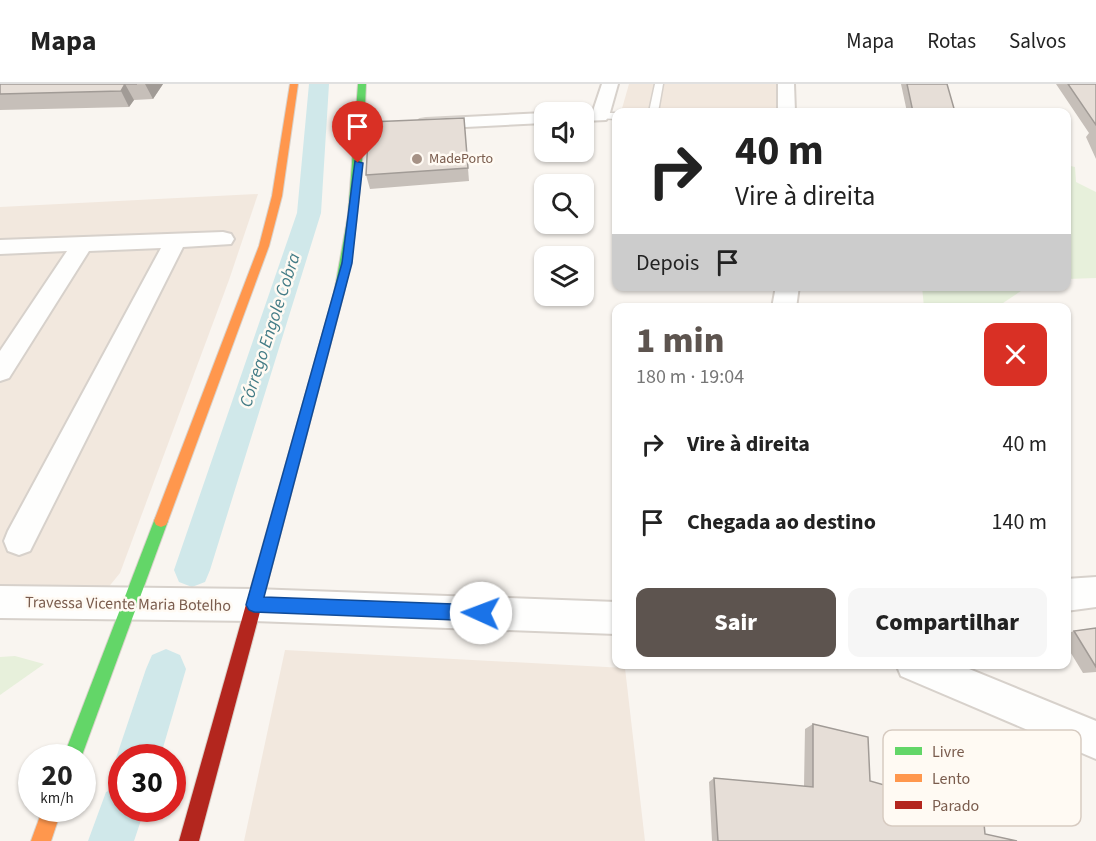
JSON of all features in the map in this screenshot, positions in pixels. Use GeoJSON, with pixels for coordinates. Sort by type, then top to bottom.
{"type":"FeatureCollection","features":[{"type":"Feature","properties":{"kind":"street"},"geometry":{"type":"LineString","coordinates":[[77,744],[264,246],[277,196],[294,84]]}},
{"type":"Feature","properties":{"kind":"street"},"geometry":{"type":"LineString","coordinates":[[189,841],[347,263],[367,126],[362,84]]}},
{"type":"Feature","properties":{"kind":"street"},"geometry":{"type":"LineString","coordinates":[[600,116],[610,84]]}},
{"type":"Feature","properties":{"kind":"street"},"geometry":{"type":"LineString","coordinates":[[786,84],[788,108]]}},
{"type":"Feature","properties":{"kind":"street"},"geometry":{"type":"LineString","coordinates":[[407,124],[534,118]]}},
{"type":"Feature","properties":{"kind":"street"},"geometry":{"type":"LineString","coordinates":[[0,247],[223,239]]}},
{"type":"Feature","properties":{"kind":"street"},"geometry":{"type":"LineString","coordinates":[[19,541],[175,241]]}},
{"type":"Feature","properties":{"kind":"street"},"geometry":{"type":"LineString","coordinates":[[0,371],[83,243]]}},
{"type":"Feature","properties":{"kind":"street"},"geometry":{"type":"LineString","coordinates":[[1071,594],[1096,592]]}},
{"type":"Feature","properties":{"kind":"street","name":"Travessa Vicente Maria Botelho"},"geometry":{"type":"LineString","coordinates":[[0,602],[254,605],[612,618]]}},
{"type":"Feature","properties":{"kind":"street"},"geometry":{"type":"LineString","coordinates":[[925,669],[1072,730]]}},
{"type":"Feature","properties":{"kind":"street"},"geometry":{"type":"LineString","coordinates":[[1081,734],[1096,740]]}},
{"type":"Feature","properties":{"kind":"street"},"geometry":{"type":"LineString","coordinates":[[41,841],[48,822]]}},
{"type":"Feature","properties":{"kind":"lane"},"geometry":{"type":"LineString","coordinates":[[654,108],[658,84]]}},
{"type":"Feature","properties":{"kind":"shaded area"},"geometry":{"type":"Polygon","coordinates":[[[629,84],[778,84],[779,108],[622,108],[629,84]]]}},
{"type":"Feature","properties":{"kind":"shaded area"},"geometry":{"type":"Polygon","coordinates":[[[258,194],[229,280],[120,573],[107,589],[0,585],[0,207],[258,194]]]}},
{"type":"Feature","properties":{"kind":"shaded area"},"geometry":{"type":"Polygon","coordinates":[[[285,650],[625,669],[645,841],[244,841],[285,650]]]}},
{"type":"Feature","properties":{"kind":"green space"},"geometry":{"type":"Polygon","coordinates":[[[1071,166],[1075,167],[1076,182],[1096,192],[1096,278],[1071,279],[1071,166]]]}},
{"type":"Feature","properties":{"kind":"green space"},"geometry":{"type":"Polygon","coordinates":[[[922,291],[1021,291],[1003,303],[924,303],[922,291]]]}},
{"type":"Feature","properties":{"kind":"green space"},"geometry":{"type":"Polygon","coordinates":[[[15,656],[44,664],[0,695],[0,657],[15,656]]]}},
{"type":"Feature","properties":{"kind":"building"},"geometry":{"type":"Polygon","coordinates":[[[0,84],[125,84],[121,91],[0,94],[0,84]]]}},
{"type":"Feature","properties":{"kind":"building"},"geometry":{"type":"Polygon","coordinates":[[[907,84],[947,84],[954,108],[912,108],[907,84]]]}},
{"type":"Feature","properties":{"kind":"building"},"geometry":{"type":"Polygon","coordinates":[[[1068,84],[1096,84],[1096,125],[1068,84]]]}},
{"type":"Feature","properties":{"kind":"building","name":"MadePorto"},"geometry":{"type":"Polygon","coordinates":[[[464,118],[468,168],[366,175],[369,122],[464,118]]]}},
{"type":"Feature","properties":{"kind":"building"},"geometry":{"type":"Polygon","coordinates":[[[1096,628],[1096,667],[1074,631],[1096,628]]]}},
{"type":"Feature","properties":{"kind":"building"},"geometry":{"type":"Polygon","coordinates":[[[813,724],[868,737],[870,781],[883,785],[883,826],[984,826],[985,834],[1017,841],[718,841],[714,778],[813,787],[813,724]]]}},
{"type":"Feature","properties":{"kind":"waterway","name":"Córrego Engole Cobra"},"geometry":{"type":"LineString","coordinates":[[192,570],[309,213],[319,84]]}},
{"type":"Feature","properties":{"kind":"waterway","name":"Córrego Engole Cobra"},"geometry":{"type":"LineString","coordinates":[[142,744],[166,669]]}},
{"type":"Feature","properties":{"kind":"waterway","name":"Córrego Engole Cobra"},"geometry":{"type":"LineString","coordinates":[[111,841],[117,822]]}},
{"type":"Feature","properties":{"kind":"traffic: fast"},"geometry":{"type":"LineString","coordinates":[[339,293],[350,242],[353,215],[362,84]]}},
{"type":"Feature","properties":{"kind":"traffic: fast"},"geometry":{"type":"LineString","coordinates":[[77,744],[161,521]]}},
{"type":"Feature","properties":{"kind":"traffic: slow"},"geometry":{"type":"LineString","coordinates":[[161,521],[264,246],[277,196],[294,84]]}},
{"type":"Feature","properties":{"kind":"traffic: slow"},"geometry":{"type":"LineString","coordinates":[[253,608],[339,293]]}},
{"type":"Feature","properties":{"kind":"traffic: slow"},"geometry":{"type":"LineString","coordinates":[[41,841],[48,822]]}},
{"type":"Feature","properties":{"kind":"traffic: jam"},"geometry":{"type":"LineString","coordinates":[[189,841],[253,608]]}},
{"type":"Feature","properties":{"kind":"place","name":"MadePorto"},"geometry":{"type":"Point","coordinates":[417,159]}},
{"type":"Feature","properties":{"kind":"route"},"geometry":{"type":"LineString","coordinates":[[358,163],[347,263],[254,605],[481,613]]}}]}
